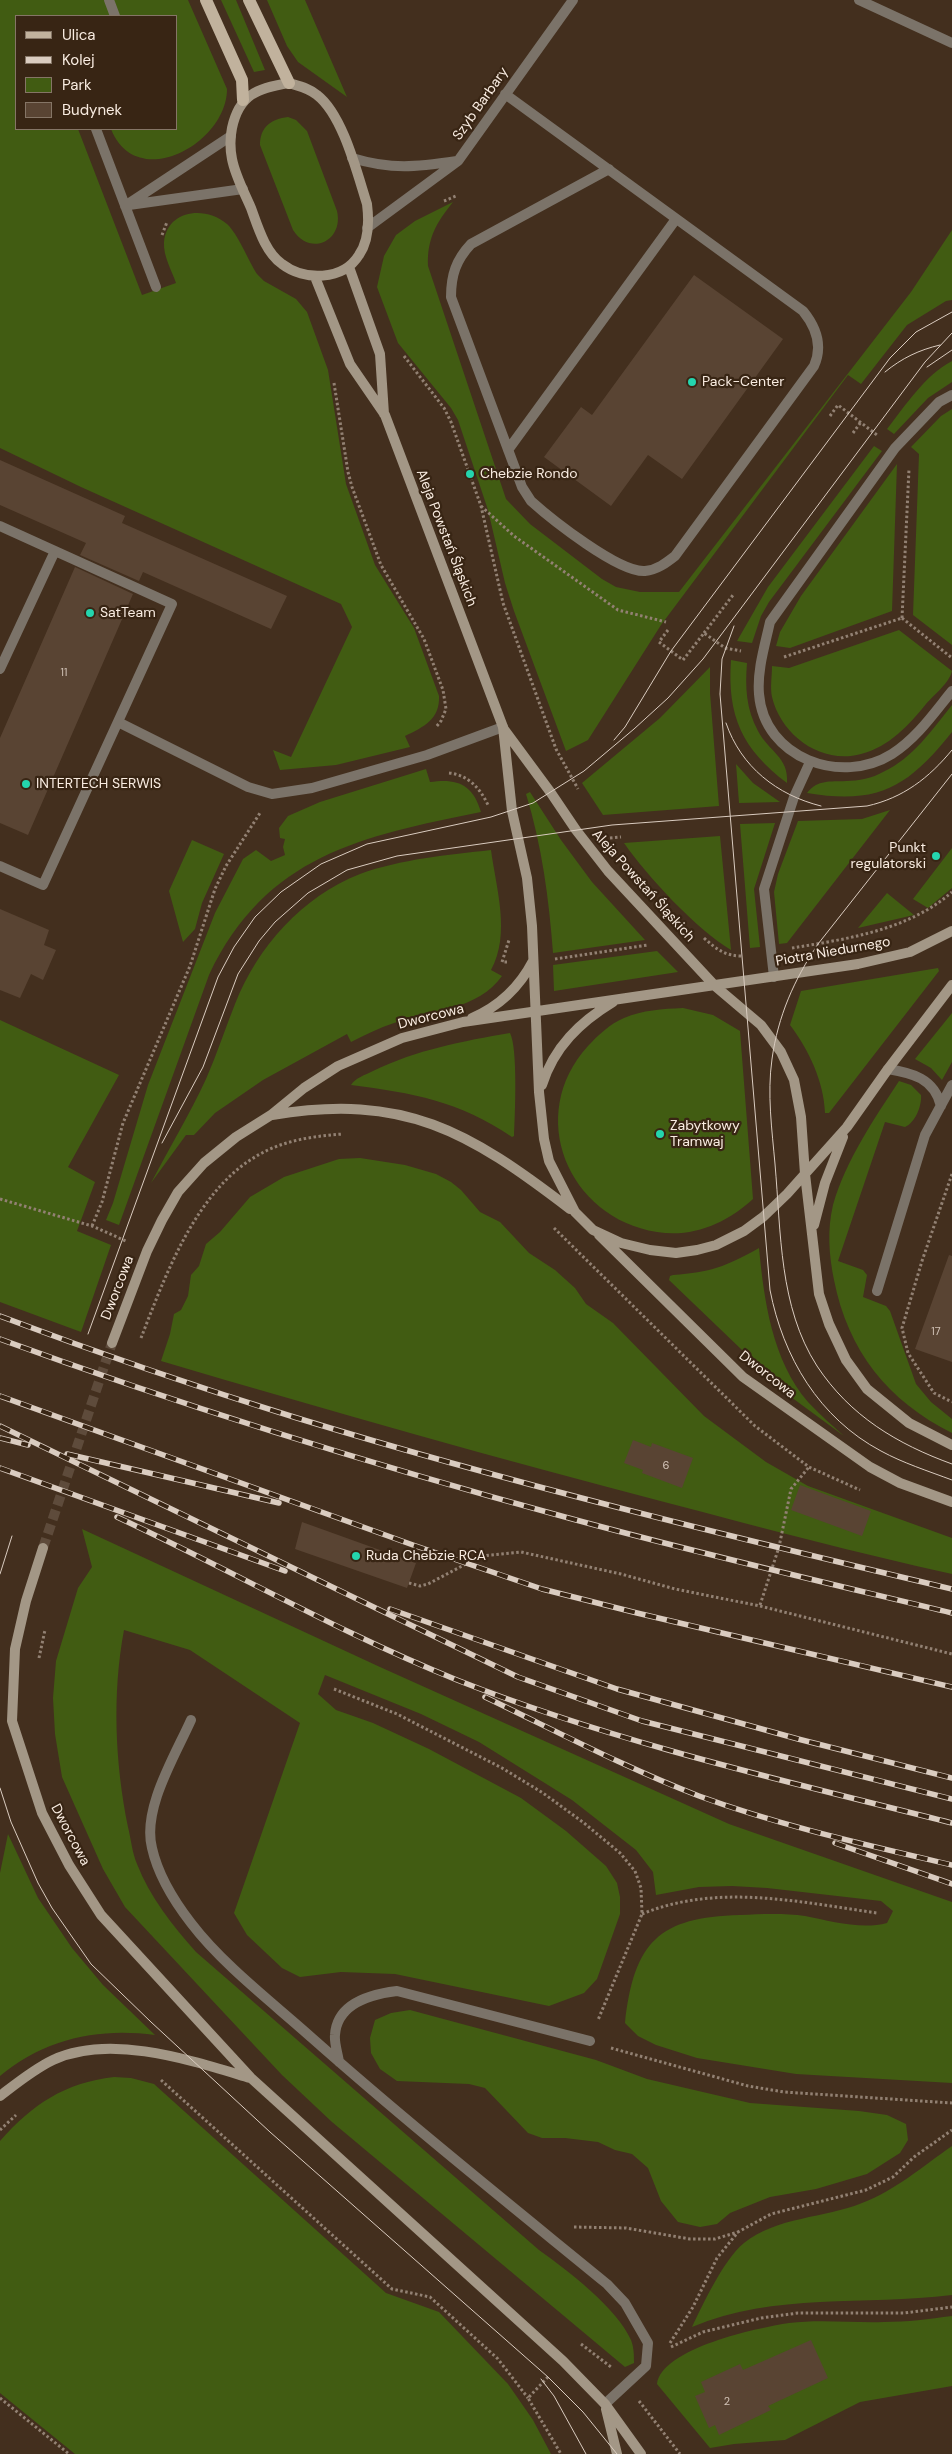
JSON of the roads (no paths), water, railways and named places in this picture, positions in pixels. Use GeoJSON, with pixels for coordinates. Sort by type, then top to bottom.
{"type":"FeatureCollection","features":[{"type":"Feature","properties":{"kind":"main road"},"geometry":{"type":"LineString","coordinates":[[206,0],[242,80],[243,100],[235,115],[231,136],[232,158],[262,238],[280,263],[294,272],[315,277],[334,274],[349,267],[360,255],[369,219],[367,204],[352,158],[335,118],[326,104],[306,87],[289,83],[268,86],[243,100]]}},
{"type":"Feature","properties":{"kind":"main road"},"geometry":{"type":"LineString","coordinates":[[249,0],[289,83]]}},
{"type":"Feature","properties":{"kind":"main road","name":"Aleja Powstań Śląskich"},"geometry":{"type":"LineString","coordinates":[[349,267],[380,354],[385,415]]}},
{"type":"Feature","properties":{"kind":"main road","name":"Aleja Powstań Śląskich"},"geometry":{"type":"LineString","coordinates":[[315,277],[350,364],[385,415],[503,727],[512,811],[527,878],[539,1092],[544,1140],[549,1160],[575,1212]]}},
{"type":"Feature","properties":{"kind":"main road","name":"Aleja Powstań Śląskich"},"geometry":{"type":"LineString","coordinates":[[503,727],[576,830],[608,871],[715,986],[761,1025],[775,1042],[794,1080],[801,1117],[812,1233]]}},
{"type":"Feature","properties":{"kind":"main road","name":"Piotra Niedurnego"},"geometry":{"type":"LineString","coordinates":[[618,999],[858,964],[910,952],[952,931]]}},
{"type":"Feature","properties":{"kind":"main road"},"geometry":{"type":"LineString","coordinates":[[463,1022],[481,1014],[505,998],[524,978],[533,960]]}},
{"type":"Feature","properties":{"kind":"main road"},"geometry":{"type":"LineString","coordinates":[[593,1230],[621,1243],[650,1250],[676,1252],[716,1245],[756,1223],[848,1127],[888,1069],[952,985]]}},
{"type":"Feature","properties":{"kind":"main road"},"geometry":{"type":"LineString","coordinates":[[539,1092],[555,1054],[571,1033],[593,1014],[618,999]]}},
{"type":"Feature","properties":{"kind":"main road","name":"Dworcowa"},"geometry":{"type":"LineString","coordinates":[[112,1343],[147,1251],[178,1192],[204,1162],[236,1137],[271,1115],[304,1088],[360,1056],[402,1038],[463,1022],[618,999]]}},
{"type":"Feature","properties":{"kind":"main road","name":"Dworcowa"},"geometry":{"type":"LineString","coordinates":[[271,1115],[325,1108],[382,1111],[426,1121],[468,1138],[517,1168],[575,1212],[743,1377],[870,1467],[900,1483],[952,1502]]}},
{"type":"Feature","properties":{"kind":"main road"},"geometry":{"type":"LineString","coordinates":[[848,1127],[825,1183],[812,1233],[819,1294],[829,1324],[846,1360],[867,1389],[910,1423],[952,1445]]}},
{"type":"Feature","properties":{"kind":"main road","name":"Dworcowa"},"geometry":{"type":"LineString","coordinates":[[43,1548],[26,1601],[15,1649],[12,1721],[25,1767],[42,1813],[69,1865],[101,1915],[251,2078],[563,2361],[605,2404]]}},
{"type":"Feature","properties":{"kind":"main road"},"geometry":{"type":"LineString","coordinates":[[0,2096],[22,2079],[54,2060],[96,2049],[145,2052],[195,2062],[251,2078]]}},
{"type":"Feature","properties":{"kind":"main road"},"geometry":{"type":"LineString","coordinates":[[605,2404],[617,2454]]}},
{"type":"Feature","properties":{"kind":"main road"},"geometry":{"type":"LineString","coordinates":[[605,2404],[641,2454]]}},
{"type":"Feature","properties":{"kind":"lane"},"geometry":{"type":"LineString","coordinates":[[109,0],[115,15]]}},
{"type":"Feature","properties":{"kind":"lane","name":"Szyb Barbary"},"geometry":{"type":"LineString","coordinates":[[352,158],[374,165],[408,168],[458,161],[573,0]]}},
{"type":"Feature","properties":{"kind":"lane"},"geometry":{"type":"LineString","coordinates":[[859,0],[952,43]]}},
{"type":"Feature","properties":{"kind":"lane"},"geometry":{"type":"LineString","coordinates":[[505,94],[609,169],[803,311],[812,322],[819,345],[818,357],[814,366],[675,556],[663,566],[645,571],[618,564],[531,501],[522,487],[451,297],[454,270],[460,256],[471,244],[609,169]]}},
{"type":"Feature","properties":{"kind":"lane"},"geometry":{"type":"LineString","coordinates":[[96,130],[156,287]]}},
{"type":"Feature","properties":{"kind":"lane"},"geometry":{"type":"LineString","coordinates":[[125,206],[231,136]]}},
{"type":"Feature","properties":{"kind":"lane"},"geometry":{"type":"LineString","coordinates":[[367,228],[458,161]]}},
{"type":"Feature","properties":{"kind":"lane"},"geometry":{"type":"LineString","coordinates":[[125,206],[243,189]]}},
{"type":"Feature","properties":{"kind":"lane"},"geometry":{"type":"LineString","coordinates":[[508,450],[676,218]]}},
{"type":"Feature","properties":{"kind":"lane"},"geometry":{"type":"LineString","coordinates":[[952,395],[939,402],[895,448],[770,622],[762,655],[759,693],[764,716],[784,746],[810,762],[834,768],[865,766],[891,755],[913,739],[952,691]]}},
{"type":"Feature","properties":{"kind":"lane"},"geometry":{"type":"LineString","coordinates":[[0,526],[172,604],[43,885],[0,866]]}},
{"type":"Feature","properties":{"kind":"lane"},"geometry":{"type":"LineString","coordinates":[[0,669],[55,551]]}},
{"type":"Feature","properties":{"kind":"lane"},"geometry":{"type":"LineString","coordinates":[[118,722],[248,787],[272,794],[312,788],[427,755],[503,727]]}},
{"type":"Feature","properties":{"kind":"lane"},"geometry":{"type":"LineString","coordinates":[[774,977],[764,889],[794,797],[810,762]]}},
{"type":"Feature","properties":{"kind":"lane"},"geometry":{"type":"LineString","coordinates":[[888,1069],[912,1073],[932,1086],[941,1106]]}},
{"type":"Feature","properties":{"kind":"lane"},"geometry":{"type":"LineString","coordinates":[[877,1291],[926,1135],[952,1085]]}},
{"type":"Feature","properties":{"kind":"lane"},"geometry":{"type":"LineString","coordinates":[[191,1720],[155,1802],[150,1822],[151,1846],[160,1874],[191,1924],[246,1980],[339,2062],[607,2284],[625,2303],[648,2343],[646,2366],[605,2404]]}},
{"type":"Feature","properties":{"kind":"lane"},"geometry":{"type":"LineString","coordinates":[[339,2062],[335,2034],[342,2014],[357,2001],[374,1994],[397,1991],[590,2041]]}},
{"type":"Feature","properties":{"kind":"tunnel"},"geometry":{"type":"LineString","coordinates":[[43,1548],[112,1343]]}},
{"type":"Feature","properties":{"kind":"tram line"},"geometry":{"type":"LineString","coordinates":[[614,740],[625,727],[671,651],[890,358],[916,332],[952,312]]}},
{"type":"Feature","properties":{"kind":"tram line"},"geometry":{"type":"LineString","coordinates":[[88,1334],[218,977],[234,947],[255,917],[281,892],[321,864],[367,844],[491,817],[533,803],[584,771],[668,698],[703,659],[925,362],[952,333]]}},
{"type":"Feature","properties":{"kind":"tram line"},"geometry":{"type":"LineString","coordinates":[[885,372],[911,355],[940,345]]}},
{"type":"Feature","properties":{"kind":"tram line"},"geometry":{"type":"LineString","coordinates":[[927,367],[952,350]]}},
{"type":"Feature","properties":{"kind":"tram line"},"geometry":{"type":"LineString","coordinates":[[734,626],[722,659],[720,694],[770,1290],[776,1315],[794,1362],[822,1403],[839,1421],[881,1451],[952,1480]]}},
{"type":"Feature","properties":{"kind":"tram line"},"geometry":{"type":"LineString","coordinates":[[726,723],[741,753],[763,777],[790,795],[821,806]]}},
{"type":"Feature","properties":{"kind":"tram line"},"geometry":{"type":"LineString","coordinates":[[162,1143],[203,1067],[238,974],[259,941],[275,922],[308,893],[347,870],[397,856],[612,825],[867,806],[892,798],[914,786],[952,750]]}},
{"type":"Feature","properties":{"kind":"tram line"},"geometry":{"type":"LineString","coordinates":[[952,774],[809,958],[794,985],[778,1028],[772,1059],[770,1085],[771,1125],[784,1268],[795,1319],[805,1343],[817,1366],[830,1384],[860,1414],[876,1426],[912,1447],[952,1464]]}},
{"type":"Feature","properties":{"kind":"tram line"},"geometry":{"type":"LineString","coordinates":[[0,1574],[12,1536]]}},
{"type":"Feature","properties":{"kind":"tram line"},"geometry":{"type":"LineString","coordinates":[[0,1788],[11,1822],[38,1883],[52,1908],[91,1964],[270,2132],[548,2377],[583,2412],[617,2454]]}},
{"type":"Feature","properties":{"kind":"tram line"},"geometry":{"type":"LineString","coordinates":[[541,2379],[554,2396],[586,2454]]}},
{"type":"Feature","properties":{"kind":"railway"},"geometry":{"type":"LineString","coordinates":[[0,1316],[185,1382],[378,1442],[623,1509],[952,1589]]}},
{"type":"Feature","properties":{"kind":"railway"},"geometry":{"type":"LineString","coordinates":[[0,1339],[210,1411],[422,1477],[661,1542],[952,1613]]}},
{"type":"Feature","properties":{"kind":"railway"},"geometry":{"type":"LineString","coordinates":[[0,1396],[413,1545],[542,1589],[952,1687]]}},
{"type":"Feature","properties":{"kind":"railway"},"geometry":{"type":"LineString","coordinates":[[0,1426],[518,1677],[642,1721],[952,1799]]}},
{"type":"Feature","properties":{"kind":"railway"},"geometry":{"type":"LineString","coordinates":[[0,1438],[28,1445]]}},
{"type":"Feature","properties":{"kind":"railway"},"geometry":{"type":"LineString","coordinates":[[67,1454],[279,1503]]}},
{"type":"Feature","properties":{"kind":"railway"},"geometry":{"type":"LineString","coordinates":[[0,1468],[285,1571]]}},
{"type":"Feature","properties":{"kind":"railway"},"geometry":{"type":"LineString","coordinates":[[117,1517],[413,1662],[517,1703],[640,1742],[764,1776],[952,1823]]}},
{"type":"Feature","properties":{"kind":"railway"},"geometry":{"type":"LineString","coordinates":[[390,1609],[617,1689],[798,1739],[952,1778]]}},
{"type":"Feature","properties":{"kind":"railway"},"geometry":{"type":"LineString","coordinates":[[485,1697],[618,1761],[699,1796],[793,1826],[952,1865]]}},
{"type":"Feature","properties":{"kind":"railway"},"geometry":{"type":"LineString","coordinates":[[835,1843],[952,1884]]}},
{"type":"Feature","properties":{"kind":"place","name":"Pack-Center"},"geometry":{"type":"Point","coordinates":[692,382]}},
{"type":"Feature","properties":{"kind":"place","name":"Chebzie Rondo"},"geometry":{"type":"Point","coordinates":[470,474]}},
{"type":"Feature","properties":{"kind":"place","name":"SatTeam"},"geometry":{"type":"Point","coordinates":[90,613]}},
{"type":"Feature","properties":{"kind":"place","name":"INTERTECH SERWIS"},"geometry":{"type":"Point","coordinates":[26,784]}},
{"type":"Feature","properties":{"kind":"place","name":"Punkt regulatorski"},"geometry":{"type":"Point","coordinates":[936,856]}},
{"type":"Feature","properties":{"kind":"place","name":"Zabytkowy Tramwaj"},"geometry":{"type":"Point","coordinates":[660,1134]}},
{"type":"Feature","properties":{"kind":"place","name":"Ruda Chebzie RCA"},"geometry":{"type":"Point","coordinates":[356,1556]}}]}
